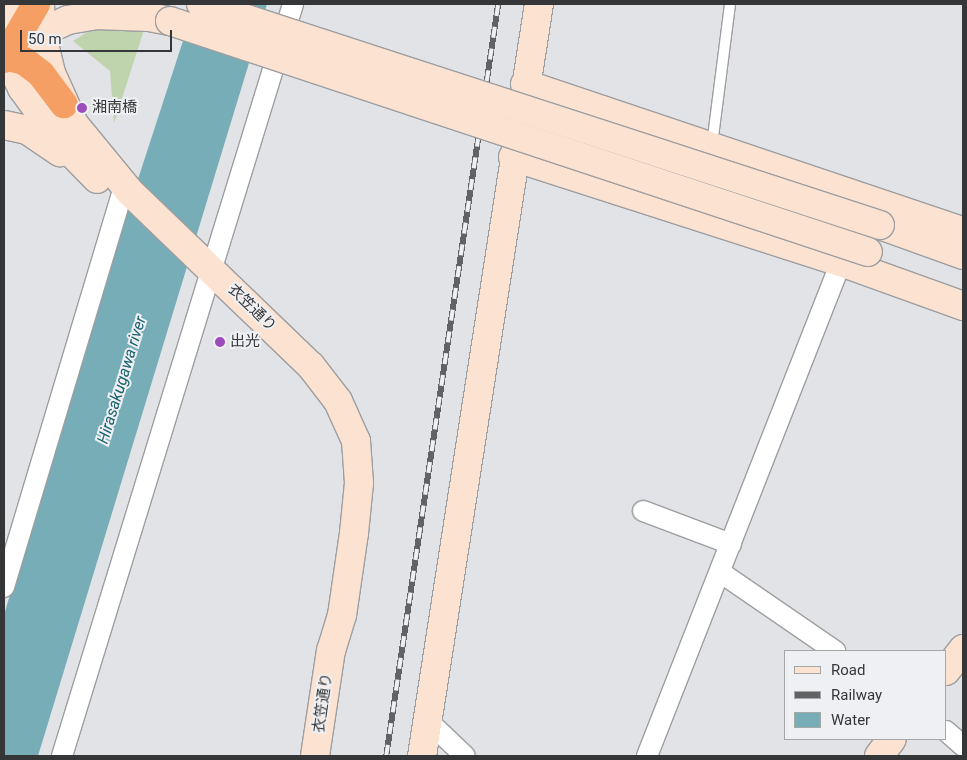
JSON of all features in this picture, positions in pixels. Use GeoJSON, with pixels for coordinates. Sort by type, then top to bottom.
{"type":"FeatureCollection","features":[{"type":"Feature","properties":{"kind":"highway"},"geometry":{"type":"LineString","coordinates":[[34,9],[4,53],[24,61],[41,74],[64,104]]}},
{"type":"Feature","properties":{"kind":"street"},"geometry":{"type":"LineString","coordinates":[[201,4],[880,225],[963,255]]}},
{"type":"Feature","properties":{"kind":"street"},"geometry":{"type":"LineString","coordinates":[[62,756],[205,274],[293,4]]}},
{"type":"Feature","properties":{"kind":"street"},"geometry":{"type":"LineString","coordinates":[[422,756],[513,157],[539,4]]}},
{"type":"Feature","properties":{"kind":"street"},"geometry":{"type":"LineString","coordinates":[[4,19],[34,9],[68,20],[96,15],[149,17],[170,21],[868,252],[963,286]]}},
{"type":"Feature","properties":{"kind":"street"},"geometry":{"type":"LineString","coordinates":[[4,27],[34,9]]}},
{"type":"Feature","properties":{"kind":"street","name":"衣笠通り"},"geometry":{"type":"LineString","coordinates":[[34,9],[52,73],[64,104],[74,124],[121,196]]}},
{"type":"Feature","properties":{"kind":"street","name":"衣笠通り"},"geometry":{"type":"LineString","coordinates":[[4,53],[40,114],[121,196],[205,274],[303,379],[326,409],[342,443],[344,481],[326,610],[331,650],[315,756]]}},
{"type":"Feature","properties":{"kind":"street"},"geometry":{"type":"LineString","coordinates":[[525,84],[963,230]]}},
{"type":"Feature","properties":{"kind":"street"},"geometry":{"type":"LineString","coordinates":[[557,171],[570,98]]}},
{"type":"Feature","properties":{"kind":"street","name":"衣笠通り"},"geometry":{"type":"LineString","coordinates":[[4,125],[27,130],[60,151],[121,196]]}},
{"type":"Feature","properties":{"kind":"street"},"geometry":{"type":"LineString","coordinates":[[513,157],[841,262],[963,306]]}},
{"type":"Feature","properties":{"kind":"street"},"geometry":{"type":"LineString","coordinates":[[4,587],[121,196]]}},
{"type":"Feature","properties":{"kind":"street"},"geometry":{"type":"LineString","coordinates":[[647,756],[841,262]]}},
{"type":"Feature","properties":{"kind":"street"},"geometry":{"type":"LineString","coordinates":[[643,512],[730,544]]}},
{"type":"Feature","properties":{"kind":"street"},"geometry":{"type":"LineString","coordinates":[[720,572],[834,650]]}},
{"type":"Feature","properties":{"kind":"street"},"geometry":{"type":"LineString","coordinates":[[947,670],[963,648]]}},
{"type":"Feature","properties":{"kind":"street"},"geometry":{"type":"LineString","coordinates":[[427,720],[465,756]]}},
{"type":"Feature","properties":{"kind":"street"},"geometry":{"type":"LineString","coordinates":[[947,732],[963,746]]}},
{"type":"Feature","properties":{"kind":"street"},"geometry":{"type":"LineString","coordinates":[[878,756],[891,740]]}},
{"type":"Feature","properties":{"kind":"lane"},"geometry":{"type":"LineString","coordinates":[[712,145],[730,4]]}},
{"type":"Feature","properties":{"kind":"green space"},"geometry":{"type":"Polygon","coordinates":[[[120,27],[144,30],[114,123],[110,71],[73,41],[89,31],[120,27]]]}},
{"type":"Feature","properties":{"kind":"water","name":"Hirasakugawa river"},"geometry":{"type":"Polygon","coordinates":[[[195,4],[267,4],[38,756],[4,756],[4,615],[86,339],[195,4]]]}},
{"type":"Feature","properties":{"kind":"railway"},"geometry":{"type":"LineString","coordinates":[[386,756],[498,4]]}},
{"type":"Feature","properties":{"kind":"place","name":"湘南橋"},"geometry":{"type":"Point","coordinates":[82,108]}},
{"type":"Feature","properties":{"kind":"place","name":"出光"},"geometry":{"type":"Point","coordinates":[220,342]}}]}
